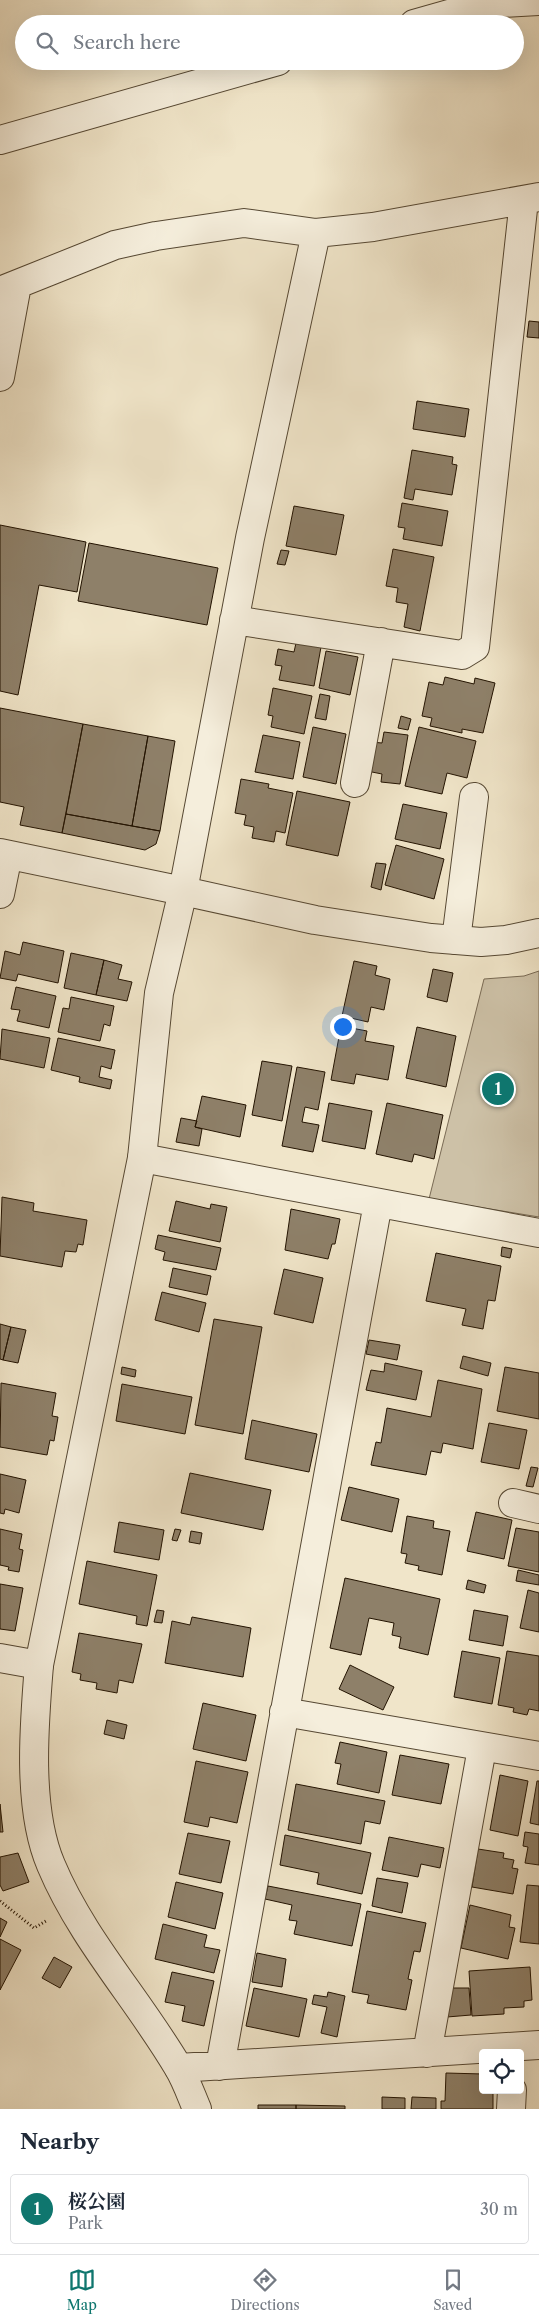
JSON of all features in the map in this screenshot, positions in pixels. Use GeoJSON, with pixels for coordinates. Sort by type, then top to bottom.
{"type":"FeatureCollection","features":[{"type":"Feature","properties":{"kind":"street"},"geometry":{"type":"LineString","coordinates":[[446,15],[484,4],[539,1]]}},
{"type":"Feature","properties":{"kind":"street"},"geometry":{"type":"LineString","coordinates":[[0,140],[246,70]]}},
{"type":"Feature","properties":{"kind":"street"},"geometry":{"type":"LineString","coordinates":[[0,377],[9,288],[115,245],[156,236],[244,223],[316,233],[373,227],[532,199],[475,648],[462,655],[234,620]]}},
{"type":"Feature","properties":{"kind":"street"},"geometry":{"type":"LineString","coordinates":[[197,2109],[179,2068],[71,1906],[50,1864],[39,1822],[34,1728],[39,1665],[142,1158],[159,993],[183,892],[252,529],[316,233]]}},
{"type":"Feature","properties":{"kind":"street"},"geometry":{"type":"LineString","coordinates":[[354,783],[381,642]]}},
{"type":"Feature","properties":{"kind":"street"},"geometry":{"type":"LineString","coordinates":[[456,940],[474,797]]}},
{"type":"Feature","properties":{"kind":"street"},"geometry":{"type":"LineString","coordinates":[[0,894],[4,854],[315,920],[481,942],[506,940],[539,933]]}},
{"type":"Feature","properties":{"kind":"street"},"geometry":{"type":"LineString","coordinates":[[142,1158],[539,1233]]}},
{"type":"Feature","properties":{"kind":"street"},"geometry":{"type":"LineString","coordinates":[[220,2066],[378,1203]]}},
{"type":"Feature","properties":{"kind":"street"},"geometry":{"type":"LineString","coordinates":[[0,1658],[39,1665]]}},
{"type":"Feature","properties":{"kind":"street"},"geometry":{"type":"LineString","coordinates":[[284,1712],[482,1748],[539,1756]]}},
{"type":"Feature","properties":{"kind":"street"},"geometry":{"type":"LineString","coordinates":[[427,2053],[482,1748]]}},
{"type":"Feature","properties":{"kind":"street"},"geometry":{"type":"LineString","coordinates":[[179,2068],[522,2048]]}},
{"type":"Feature","properties":{"kind":"street"},"geometry":{"type":"LineString","coordinates":[[511,2109],[512,2094]]}},
{"type":"Feature","properties":{"kind":"path"},"geometry":{"type":"LineString","coordinates":[[0,1902],[34,1928],[71,1906]]}},
{"type":"Feature","properties":{"kind":"shaded area"},"geometry":{"type":"Polygon","coordinates":[[[539,971],[539,1217],[429,1199],[484,979],[524,976],[539,971]]]}},
{"type":"Feature","properties":{"kind":"building"},"geometry":{"type":"Polygon","coordinates":[[[529,321],[539,322],[539,338],[527,337],[529,321]]]}},
{"type":"Feature","properties":{"kind":"building"},"geometry":{"type":"Polygon","coordinates":[[[417,401],[469,409],[465,437],[413,429],[417,401]]]}},
{"type":"Feature","properties":{"kind":"building"},"geometry":{"type":"Polygon","coordinates":[[[412,450],[453,457],[452,464],[457,465],[452,495],[415,489],[413,500],[404,498],[412,450]]]}},
{"type":"Feature","properties":{"kind":"building"},"geometry":{"type":"Polygon","coordinates":[[[402,503],[448,511],[442,546],[403,539],[405,528],[398,527],[402,503]]]}},
{"type":"Feature","properties":{"kind":"building"},"geometry":{"type":"Polygon","coordinates":[[[294,506],[344,515],[336,555],[286,546],[294,506]]]}},
{"type":"Feature","properties":{"kind":"building"},"geometry":{"type":"Polygon","coordinates":[[[0,525],[86,542],[77,592],[39,585],[18,695],[0,691],[0,525]]]}},
{"type":"Feature","properties":{"kind":"building"},"geometry":{"type":"Polygon","coordinates":[[[89,543],[218,568],[207,625],[78,601],[89,543]]]}},
{"type":"Feature","properties":{"kind":"building"},"geometry":{"type":"Polygon","coordinates":[[[393,549],[434,557],[420,631],[404,627],[408,604],[396,602],[398,588],[386,586],[393,549]]]}},
{"type":"Feature","properties":{"kind":"building"},"geometry":{"type":"Polygon","coordinates":[[[281,550],[289,551],[285,565],[277,564],[281,550]]]}},
{"type":"Feature","properties":{"kind":"building"},"geometry":{"type":"Polygon","coordinates":[[[296,643],[321,647],[314,686],[279,680],[282,666],[275,665],[278,649],[294,652],[296,643]]]}},
{"type":"Feature","properties":{"kind":"building"},"geometry":{"type":"Polygon","coordinates":[[[326,651],[358,657],[350,695],[319,688],[326,651]]]}},
{"type":"Feature","properties":{"kind":"building"},"geometry":{"type":"Polygon","coordinates":[[[445,677],[474,684],[475,678],[495,683],[483,733],[462,729],[462,733],[430,726],[432,718],[422,716],[429,682],[443,685],[445,677]]]}},
{"type":"Feature","properties":{"kind":"building"},"geometry":{"type":"Polygon","coordinates":[[[273,688],[312,696],[304,734],[271,727],[273,716],[268,715],[273,688]]]}},
{"type":"Feature","properties":{"kind":"building"},"geometry":{"type":"Polygon","coordinates":[[[320,694],[330,696],[326,720],[315,718],[320,694]]]}},
{"type":"Feature","properties":{"kind":"building"},"geometry":{"type":"Polygon","coordinates":[[[0,708],[83,724],[62,833],[20,825],[24,807],[0,802],[0,708]]]}},
{"type":"Feature","properties":{"kind":"building"},"geometry":{"type":"Polygon","coordinates":[[[401,716],[411,719],[408,730],[398,728],[401,716]]]}},
{"type":"Feature","properties":{"kind":"building"},"geometry":{"type":"Polygon","coordinates":[[[83,724],[148,736],[132,826],[66,814],[83,724]]]}},
{"type":"Feature","properties":{"kind":"building"},"geometry":{"type":"Polygon","coordinates":[[[313,727],[346,734],[336,784],[303,777],[313,727]]]}},
{"type":"Feature","properties":{"kind":"building"},"geometry":{"type":"Polygon","coordinates":[[[419,727],[476,741],[467,778],[447,773],[442,794],[405,786],[419,727]]]}},
{"type":"Feature","properties":{"kind":"building"},"geometry":{"type":"Polygon","coordinates":[[[384,732],[408,735],[400,784],[381,782],[382,774],[367,771],[371,742],[382,743],[384,732]]]}},
{"type":"Feature","properties":{"kind":"building"},"geometry":{"type":"Polygon","coordinates":[[[263,735],[300,742],[293,779],[255,772],[263,735]]]}},
{"type":"Feature","properties":{"kind":"building"},"geometry":{"type":"Polygon","coordinates":[[[148,736],[175,741],[160,831],[132,826],[148,736]]]}},
{"type":"Feature","properties":{"kind":"building"},"geometry":{"type":"Polygon","coordinates":[[[241,779],[269,784],[268,788],[293,793],[285,833],[276,831],[274,842],[252,838],[254,827],[244,825],[246,815],[235,813],[241,779]]]}},
{"type":"Feature","properties":{"kind":"building"},"geometry":{"type":"Polygon","coordinates":[[[297,791],[350,802],[338,856],[286,845],[297,791]]]}},
{"type":"Feature","properties":{"kind":"building"},"geometry":{"type":"Polygon","coordinates":[[[403,804],[447,813],[440,849],[395,839],[403,804]]]}},
{"type":"Feature","properties":{"kind":"building"},"geometry":{"type":"Polygon","coordinates":[[[66,814],[160,831],[156,844],[145,850],[62,833],[66,814]]]}},
{"type":"Feature","properties":{"kind":"building"},"geometry":{"type":"Polygon","coordinates":[[[396,845],[444,859],[434,899],[385,885],[396,845]]]}},
{"type":"Feature","properties":{"kind":"building"},"geometry":{"type":"Polygon","coordinates":[[[376,863],[386,864],[381,890],[371,887],[376,863]]]}},
{"type":"Feature","properties":{"kind":"building"},"geometry":{"type":"Polygon","coordinates":[[[23,942],[64,951],[58,983],[18,974],[16,981],[0,978],[5,951],[20,955],[23,942]]]}},
{"type":"Feature","properties":{"kind":"building"},"geometry":{"type":"Polygon","coordinates":[[[71,953],[104,960],[96,995],[64,988],[71,953]]]}},
{"type":"Feature","properties":{"kind":"building"},"geometry":{"type":"Polygon","coordinates":[[[104,960],[122,965],[118,979],[132,982],[127,1001],[96,995],[104,960]]]}},
{"type":"Feature","properties":{"kind":"building"},"geometry":{"type":"Polygon","coordinates":[[[354,961],[377,966],[375,975],[390,979],[384,1010],[371,1007],[368,1022],[342,1016],[354,961]]]}},
{"type":"Feature","properties":{"kind":"building"},"geometry":{"type":"Polygon","coordinates":[[[433,969],[453,973],[447,1002],[427,997],[433,969]]]}},
{"type":"Feature","properties":{"kind":"building"},"geometry":{"type":"Polygon","coordinates":[[[16,987],[56,996],[49,1028],[17,1021],[20,1010],[11,1009],[16,987]]]}},
{"type":"Feature","properties":{"kind":"building"},"geometry":{"type":"Polygon","coordinates":[[[71,997],[114,1006],[110,1026],[104,1024],[100,1041],[58,1032],[63,1008],[69,1009],[71,997]]]}},
{"type":"Feature","properties":{"kind":"building"},"geometry":{"type":"Polygon","coordinates":[[[341,1026],[367,1031],[365,1041],[394,1046],[388,1080],[356,1074],[354,1084],[331,1080],[341,1026]]]}},
{"type":"Feature","properties":{"kind":"building"},"geometry":{"type":"Polygon","coordinates":[[[417,1027],[456,1036],[446,1087],[406,1078],[417,1027]]]}},
{"type":"Feature","properties":{"kind":"building"},"geometry":{"type":"Polygon","coordinates":[[[2,1029],[50,1038],[44,1068],[0,1059],[2,1029]]]}},
{"type":"Feature","properties":{"kind":"building"},"geometry":{"type":"Polygon","coordinates":[[[58,1038],[115,1050],[111,1069],[101,1066],[99,1077],[112,1080],[110,1089],[79,1082],[80,1077],[51,1070],[58,1038]]]}},
{"type":"Feature","properties":{"kind":"building"},"geometry":{"type":"Polygon","coordinates":[[[262,1061],[292,1066],[282,1121],[252,1115],[262,1061]]]}},
{"type":"Feature","properties":{"kind":"building"},"geometry":{"type":"Polygon","coordinates":[[[297,1067],[325,1072],[318,1110],[305,1107],[302,1122],[319,1125],[313,1152],[282,1146],[297,1067]]]}},
{"type":"Feature","properties":{"kind":"building"},"geometry":{"type":"Polygon","coordinates":[[[202,1096],[246,1105],[240,1137],[195,1127],[202,1096]]]}},
{"type":"Feature","properties":{"kind":"building"},"geometry":{"type":"Polygon","coordinates":[[[329,1103],[372,1111],[365,1149],[322,1141],[329,1103]]]}},
{"type":"Feature","properties":{"kind":"building"},"geometry":{"type":"Polygon","coordinates":[[[387,1103],[443,1115],[434,1159],[414,1154],[412,1162],[376,1154],[387,1103]]]}},
{"type":"Feature","properties":{"kind":"building"},"geometry":{"type":"Polygon","coordinates":[[[181,1118],[197,1121],[195,1127],[202,1129],[199,1146],[176,1142],[181,1118]]]}},
{"type":"Feature","properties":{"kind":"building"},"geometry":{"type":"Polygon","coordinates":[[[2,1197],[34,1203],[33,1211],[87,1220],[83,1245],[78,1244],[76,1252],[65,1251],[62,1267],[0,1256],[2,1197]]]}},
{"type":"Feature","properties":{"kind":"building"},"geometry":{"type":"Polygon","coordinates":[[[176,1201],[210,1209],[211,1204],[227,1207],[220,1242],[169,1231],[176,1201]]]}},
{"type":"Feature","properties":{"kind":"building"},"geometry":{"type":"Polygon","coordinates":[[[291,1209],[340,1219],[335,1244],[332,1244],[328,1259],[285,1250],[291,1209]]]}},
{"type":"Feature","properties":{"kind":"building"},"geometry":{"type":"Polygon","coordinates":[[[158,1235],[221,1248],[216,1270],[163,1260],[165,1252],[155,1249],[158,1235]]]}},
{"type":"Feature","properties":{"kind":"building"},"geometry":{"type":"Polygon","coordinates":[[[502,1247],[512,1249],[510,1258],[501,1256],[502,1247]]]}},
{"type":"Feature","properties":{"kind":"building"},"geometry":{"type":"Polygon","coordinates":[[[436,1253],[501,1266],[495,1301],[488,1300],[483,1329],[462,1325],[466,1309],[426,1301],[436,1253]]]}},
{"type":"Feature","properties":{"kind":"building"},"geometry":{"type":"Polygon","coordinates":[[[173,1268],[211,1276],[207,1295],[169,1287],[173,1268]]]}},
{"type":"Feature","properties":{"kind":"building"},"geometry":{"type":"Polygon","coordinates":[[[284,1269],[323,1278],[313,1323],[274,1314],[284,1269]]]}},
{"type":"Feature","properties":{"kind":"building"},"geometry":{"type":"Polygon","coordinates":[[[162,1292],[206,1303],[199,1332],[155,1320],[162,1292]]]}},
{"type":"Feature","properties":{"kind":"building"},"geometry":{"type":"Polygon","coordinates":[[[214,1319],[262,1327],[243,1434],[195,1425],[214,1319]]]}},
{"type":"Feature","properties":{"kind":"building"},"geometry":{"type":"Polygon","coordinates":[[[0,1324],[11,1327],[3,1360],[0,1359],[0,1324]]]}},
{"type":"Feature","properties":{"kind":"building"},"geometry":{"type":"Polygon","coordinates":[[[11,1327],[26,1330],[18,1363],[3,1360],[11,1327]]]}},
{"type":"Feature","properties":{"kind":"building"},"geometry":{"type":"Polygon","coordinates":[[[369,1340],[400,1345],[397,1360],[366,1354],[369,1340]]]}},
{"type":"Feature","properties":{"kind":"building"},"geometry":{"type":"Polygon","coordinates":[[[463,1356],[491,1363],[488,1376],[460,1368],[463,1356]]]}},
{"type":"Feature","properties":{"kind":"building"},"geometry":{"type":"Polygon","coordinates":[[[385,1363],[422,1371],[416,1400],[366,1390],[371,1370],[384,1372],[385,1363]]]}},
{"type":"Feature","properties":{"kind":"building"},"geometry":{"type":"Polygon","coordinates":[[[122,1367],[136,1370],[135,1377],[121,1374],[122,1367]]]}},
{"type":"Feature","properties":{"kind":"building"},"geometry":{"type":"Polygon","coordinates":[[[505,1367],[539,1373],[539,1419],[497,1411],[505,1367]]]}},
{"type":"Feature","properties":{"kind":"building"},"geometry":{"type":"Polygon","coordinates":[[[438,1380],[482,1389],[473,1449],[443,1443],[441,1453],[431,1451],[426,1475],[371,1465],[376,1442],[381,1443],[387,1408],[431,1417],[438,1380]]]}},
{"type":"Feature","properties":{"kind":"building"},"geometry":{"type":"Polygon","coordinates":[[[1,1383],[56,1393],[52,1416],[58,1417],[54,1441],[50,1440],[47,1455],[0,1447],[1,1383]]]}},
{"type":"Feature","properties":{"kind":"building"},"geometry":{"type":"Polygon","coordinates":[[[122,1384],[192,1397],[185,1434],[116,1421],[122,1384]]]}},
{"type":"Feature","properties":{"kind":"building"},"geometry":{"type":"Polygon","coordinates":[[[252,1420],[317,1434],[309,1472],[245,1459],[252,1420]]]}},
{"type":"Feature","properties":{"kind":"building"},"geometry":{"type":"Polygon","coordinates":[[[489,1423],[527,1430],[519,1469],[481,1462],[489,1423]]]}},
{"type":"Feature","properties":{"kind":"building"},"geometry":{"type":"Polygon","coordinates":[[[531,1467],[538,1468],[533,1487],[526,1486],[531,1467]]]}},
{"type":"Feature","properties":{"kind":"building"},"geometry":{"type":"Polygon","coordinates":[[[190,1473],[271,1490],[263,1530],[181,1513],[190,1473]]]}},
{"type":"Feature","properties":{"kind":"building"},"geometry":{"type":"Polygon","coordinates":[[[0,1474],[26,1480],[19,1513],[5,1509],[4,1514],[0,1513],[0,1474]]]}},
{"type":"Feature","properties":{"kind":"building"},"geometry":{"type":"Polygon","coordinates":[[[349,1487],[399,1499],[392,1532],[341,1520],[349,1487]]]}},
{"type":"Feature","properties":{"kind":"building"},"geometry":{"type":"Polygon","coordinates":[[[476,1512],[512,1520],[504,1559],[467,1551],[476,1512]]]}},
{"type":"Feature","properties":{"kind":"building"},"geometry":{"type":"Polygon","coordinates":[[[407,1516],[434,1521],[433,1528],[450,1531],[442,1575],[418,1570],[419,1566],[405,1563],[407,1554],[401,1553],[407,1516]]]}},
{"type":"Feature","properties":{"kind":"building"},"geometry":{"type":"Polygon","coordinates":[[[119,1522],[164,1530],[159,1560],[114,1552],[119,1522]]]}},
{"type":"Feature","properties":{"kind":"building"},"geometry":{"type":"Polygon","coordinates":[[[516,1528],[539,1532],[539,1572],[508,1566],[516,1528]]]}},
{"type":"Feature","properties":{"kind":"building"},"geometry":{"type":"Polygon","coordinates":[[[0,1529],[22,1534],[19,1549],[23,1550],[19,1572],[8,1570],[9,1567],[0,1565],[0,1529]]]}},
{"type":"Feature","properties":{"kind":"building"},"geometry":{"type":"Polygon","coordinates":[[[175,1529],[181,1530],[177,1541],[172,1540],[175,1529]]]}},
{"type":"Feature","properties":{"kind":"building"},"geometry":{"type":"Polygon","coordinates":[[[191,1531],[202,1533],[200,1544],[189,1542],[191,1531]]]}},
{"type":"Feature","properties":{"kind":"building"},"geometry":{"type":"Polygon","coordinates":[[[87,1561],[157,1575],[147,1626],[136,1624],[137,1616],[79,1604],[87,1561]]]}},
{"type":"Feature","properties":{"kind":"building"},"geometry":{"type":"Polygon","coordinates":[[[518,1570],[539,1575],[539,1585],[516,1581],[518,1570]]]}},
{"type":"Feature","properties":{"kind":"building"},"geometry":{"type":"Polygon","coordinates":[[[345,1578],[440,1599],[428,1655],[399,1648],[401,1637],[392,1635],[394,1623],[369,1618],[361,1655],[330,1648],[345,1578]]]}},
{"type":"Feature","properties":{"kind":"building"},"geometry":{"type":"Polygon","coordinates":[[[468,1580],[486,1585],[484,1593],[466,1589],[468,1580]]]}},
{"type":"Feature","properties":{"kind":"building"},"geometry":{"type":"Polygon","coordinates":[[[0,1584],[23,1588],[15,1631],[0,1629],[0,1584]]]}},
{"type":"Feature","properties":{"kind":"building"},"geometry":{"type":"Polygon","coordinates":[[[528,1590],[539,1593],[539,1632],[520,1628],[528,1590]]]}},
{"type":"Feature","properties":{"kind":"building"},"geometry":{"type":"Polygon","coordinates":[[[157,1610],[164,1611],[162,1623],[154,1622],[157,1610]]]}},
{"type":"Feature","properties":{"kind":"building"},"geometry":{"type":"Polygon","coordinates":[[[474,1610],[508,1616],[503,1646],[469,1640],[474,1610]]]}},
{"type":"Feature","properties":{"kind":"building"},"geometry":{"type":"Polygon","coordinates":[[[192,1617],[251,1628],[243,1677],[165,1663],[172,1621],[190,1625],[192,1617]]]}},
{"type":"Feature","properties":{"kind":"building"},"geometry":{"type":"Polygon","coordinates":[[[79,1633],[142,1644],[133,1683],[119,1680],[117,1693],[96,1689],[97,1683],[80,1680],[81,1674],[72,1672],[79,1633]]]}},
{"type":"Feature","properties":{"kind":"building"},"geometry":{"type":"Polygon","coordinates":[[[462,1651],[500,1658],[492,1704],[454,1697],[462,1651]]]}},
{"type":"Feature","properties":{"kind":"building"},"geometry":{"type":"Polygon","coordinates":[[[507,1651],[539,1656],[539,1711],[529,1709],[527,1715],[513,1712],[514,1708],[498,1705],[507,1651]]]}},
{"type":"Feature","properties":{"kind":"building"},"geometry":{"type":"Polygon","coordinates":[[[350,1665],[394,1687],[383,1710],[339,1689],[350,1665]]]}},
{"type":"Feature","properties":{"kind":"building"},"geometry":{"type":"Polygon","coordinates":[[[203,1703],[256,1715],[246,1761],[193,1749],[203,1703]]]}},
{"type":"Feature","properties":{"kind":"building"},"geometry":{"type":"Polygon","coordinates":[[[107,1720],[127,1725],[124,1739],[104,1734],[107,1720]]]}},
{"type":"Feature","properties":{"kind":"building"},"geometry":{"type":"Polygon","coordinates":[[[340,1742],[387,1752],[379,1793],[337,1784],[341,1764],[335,1763],[340,1742]]]}},
{"type":"Feature","properties":{"kind":"building"},"geometry":{"type":"Polygon","coordinates":[[[400,1755],[449,1764],[441,1804],[392,1795],[400,1755]]]}},
{"type":"Feature","properties":{"kind":"building"},"geometry":{"type":"Polygon","coordinates":[[[196,1761],[248,1772],[237,1823],[210,1817],[208,1827],[184,1822],[196,1761]]]}},
{"type":"Feature","properties":{"kind":"building"},"geometry":{"type":"Polygon","coordinates":[[[500,1775],[528,1781],[518,1836],[490,1830],[500,1775]]]}},
{"type":"Feature","properties":{"kind":"building"},"geometry":{"type":"Polygon","coordinates":[[[537,1781],[539,1781],[539,1825],[530,1823],[537,1781]]]}},
{"type":"Feature","properties":{"kind":"building"},"geometry":{"type":"Polygon","coordinates":[[[296,1784],[385,1801],[380,1824],[365,1821],[361,1844],[288,1830],[296,1784]]]}},
{"type":"Feature","properties":{"kind":"building"},"geometry":{"type":"Polygon","coordinates":[[[0,1804],[3,1832],[0,1832],[0,1804]]]}},
{"type":"Feature","properties":{"kind":"building"},"geometry":{"type":"Polygon","coordinates":[[[525,1832],[539,1834],[539,1865],[525,1863],[528,1847],[523,1846],[525,1832]]]}},
{"type":"Feature","properties":{"kind":"building"},"geometry":{"type":"Polygon","coordinates":[[[188,1833],[230,1841],[221,1883],[179,1874],[188,1833]]]}},
{"type":"Feature","properties":{"kind":"building"},"geometry":{"type":"Polygon","coordinates":[[[285,1835],[371,1853],[362,1894],[317,1884],[319,1873],[280,1865],[285,1835]]]}},
{"type":"Feature","properties":{"kind":"building"},"geometry":{"type":"Polygon","coordinates":[[[389,1837],[444,1848],[440,1868],[421,1864],[418,1877],[382,1870],[389,1837]]]}},
{"type":"Feature","properties":{"kind":"building"},"geometry":{"type":"Polygon","coordinates":[[[478,1849],[504,1853],[503,1858],[514,1860],[512,1868],[518,1869],[513,1894],[472,1887],[478,1849]]]}},
{"type":"Feature","properties":{"kind":"building"},"geometry":{"type":"Polygon","coordinates":[[[18,1853],[29,1882],[3,1891],[0,1885],[0,1857],[18,1853]]]}},
{"type":"Feature","properties":{"kind":"building"},"geometry":{"type":"Polygon","coordinates":[[[377,1878],[408,1883],[402,1913],[372,1906],[377,1878]]]}},
{"type":"Feature","properties":{"kind":"building"},"geometry":{"type":"Polygon","coordinates":[[[176,1882],[223,1893],[215,1929],[168,1917],[176,1882]]]}},
{"type":"Feature","properties":{"kind":"building"},"geometry":{"type":"Polygon","coordinates":[[[527,1885],[539,1886],[539,1944],[520,1942],[527,1885]]]}},
{"type":"Feature","properties":{"kind":"building"},"geometry":{"type":"Polygon","coordinates":[[[268,1886],[361,1904],[352,1946],[294,1934],[297,1921],[289,1920],[292,1905],[265,1899],[268,1886]]]}},
{"type":"Feature","properties":{"kind":"building"},"geometry":{"type":"Polygon","coordinates":[[[470,1905],[511,1915],[509,1927],[515,1928],[508,1959],[461,1948],[470,1905]]]}},
{"type":"Feature","properties":{"kind":"building"},"geometry":{"type":"Polygon","coordinates":[[[367,1911],[426,1923],[420,1952],[414,1951],[408,1979],[412,1980],[406,2010],[367,2003],[369,1995],[352,1992],[367,1911]]]}},
{"type":"Feature","properties":{"kind":"building"},"geometry":{"type":"Polygon","coordinates":[[[0,1918],[7,1922],[0,1937],[0,1918]]]}},
{"type":"Feature","properties":{"kind":"building"},"geometry":{"type":"Polygon","coordinates":[[[163,1924],[207,1935],[204,1947],[220,1950],[214,1973],[155,1959],[163,1924]]]}},
{"type":"Feature","properties":{"kind":"building"},"geometry":{"type":"Polygon","coordinates":[[[0,1939],[21,1950],[0,1990],[0,1939]]]}},
{"type":"Feature","properties":{"kind":"building"},"geometry":{"type":"Polygon","coordinates":[[[257,1953],[286,1959],[282,1987],[252,1982],[257,1953]]]}},
{"type":"Feature","properties":{"kind":"building"},"geometry":{"type":"Polygon","coordinates":[[[54,1957],[72,1967],[60,1988],[42,1978],[54,1957]]]}},
{"type":"Feature","properties":{"kind":"building"},"geometry":{"type":"Polygon","coordinates":[[[530,1967],[532,2000],[524,2001],[524,2007],[504,2008],[504,2014],[472,2016],[469,1971],[530,1967]]]}},
{"type":"Feature","properties":{"kind":"building"},"geometry":{"type":"Polygon","coordinates":[[[172,1972],[214,1981],[204,2026],[182,2021],[185,2006],[165,2002],[172,1972]]]}},
{"type":"Feature","properties":{"kind":"building"},"geometry":{"type":"Polygon","coordinates":[[[254,1988],[307,1999],[299,2037],[246,2026],[254,1988]]]}},
{"type":"Feature","properties":{"kind":"building"},"geometry":{"type":"Polygon","coordinates":[[[452,1988],[469,1988],[471,2015],[447,2017],[452,1988]]]}},
{"type":"Feature","properties":{"kind":"building"},"geometry":{"type":"Polygon","coordinates":[[[328,1992],[345,1996],[337,2037],[321,2033],[327,2007],[312,2004],[314,1995],[327,1997],[328,1992]]]}},
{"type":"Feature","properties":{"kind":"building"},"geometry":{"type":"Polygon","coordinates":[[[446,2073],[479,2074],[479,2094],[493,2094],[493,2109],[441,2109],[441,2101],[445,2101],[446,2073]]]}},
{"type":"Feature","properties":{"kind":"building"},"geometry":{"type":"Polygon","coordinates":[[[382,2097],[405,2098],[405,2109],[382,2109],[382,2097]]]}},
{"type":"Feature","properties":{"kind":"building"},"geometry":{"type":"Polygon","coordinates":[[[412,2097],[436,2098],[436,2109],[411,2109],[412,2097]]]}},
{"type":"Feature","properties":{"kind":"building"},"geometry":{"type":"Polygon","coordinates":[[[258,2105],[296,2105],[296,2109],[258,2109],[258,2105]]]}},
{"type":"Feature","properties":{"kind":"building"},"geometry":{"type":"Polygon","coordinates":[[[296,2105],[345,2106],[345,2109],[296,2109],[296,2105]]]}},
{"type":"Feature","properties":{"kind":"place","name":"桜公園"},"geometry":{"type":"Point","coordinates":[498,1089]}}]}
